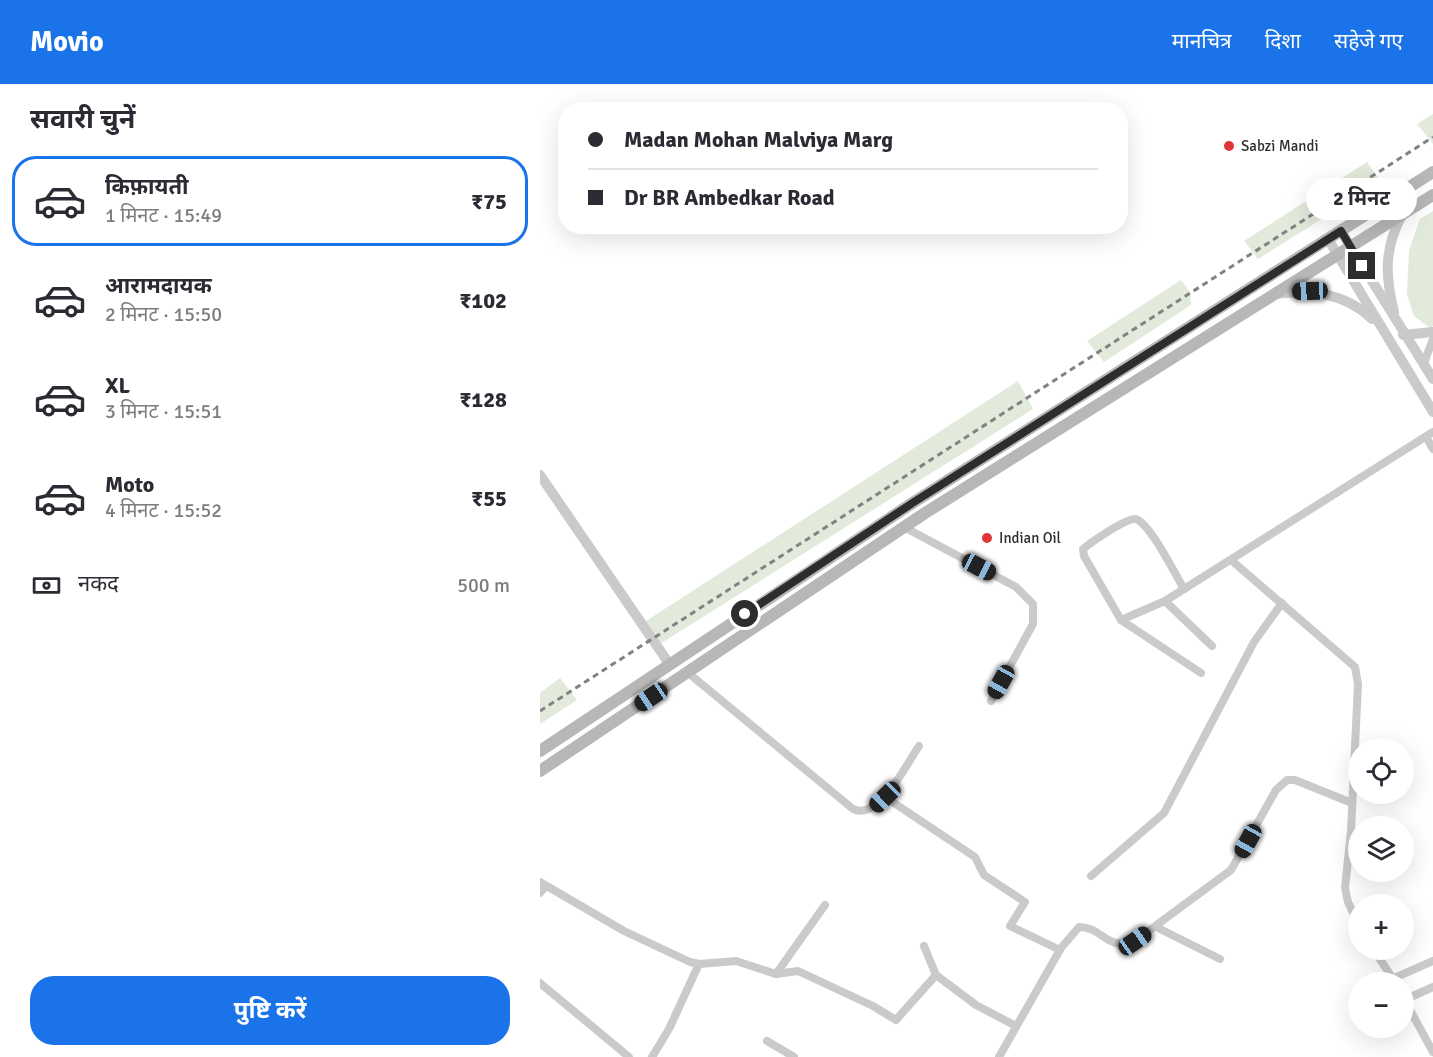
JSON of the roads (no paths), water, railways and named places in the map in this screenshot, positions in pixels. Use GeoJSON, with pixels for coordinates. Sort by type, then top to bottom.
{"type":"FeatureCollection","features":[{"type":"Feature","properties":{"kind":"main road"},"geometry":{"type":"LineString","coordinates":[[540,751],[914,502],[1433,172]]}},
{"type":"Feature","properties":{"kind":"main road"},"geometry":{"type":"LineString","coordinates":[[540,771],[904,527],[1433,195]]}},
{"type":"Feature","properties":{"kind":"street"},"geometry":{"type":"LineString","coordinates":[[1396,323],[1387,271],[1390,236],[1402,214]]}},
{"type":"Feature","properties":{"kind":"street"},"geometry":{"type":"LineString","coordinates":[[1341,231],[1403,335],[1433,379]]}},
{"type":"Feature","properties":{"kind":"street"},"geometry":{"type":"LineString","coordinates":[[1328,239],[1433,412]]}},
{"type":"Feature","properties":{"kind":"street"},"geometry":{"type":"LineString","coordinates":[[1275,294],[1310,291],[1342,298],[1361,309],[1383,329]]}},
{"type":"Feature","properties":{"kind":"street"},"geometry":{"type":"LineString","coordinates":[[1403,335],[1433,332]]}},
{"type":"Feature","properties":{"kind":"street"},"geometry":{"type":"LineString","coordinates":[[1424,363],[1433,339]]}},
{"type":"Feature","properties":{"kind":"street"},"geometry":{"type":"LineString","coordinates":[[1121,620],[1165,601],[1429,434],[1433,449]]}},
{"type":"Feature","properties":{"kind":"street"},"geometry":{"type":"LineString","coordinates":[[540,475],[670,665]]}},
{"type":"Feature","properties":{"kind":"street"},"geometry":{"type":"LineString","coordinates":[[1184,589],[1149,531],[1133,518],[1086,546],[1083,551],[1101,589],[1121,620],[1201,673]]}},
{"type":"Feature","properties":{"kind":"street"},"geometry":{"type":"LineString","coordinates":[[904,527],[1016,587],[1033,604],[1033,624],[991,701]]}},
{"type":"Feature","properties":{"kind":"street"},"geometry":{"type":"LineString","coordinates":[[1231,560],[1355,667],[1358,684],[1355,738]]}},
{"type":"Feature","properties":{"kind":"street"},"geometry":{"type":"LineString","coordinates":[[1165,601],[1212,646]]}},
{"type":"Feature","properties":{"kind":"street"},"geometry":{"type":"LineString","coordinates":[[1091,876],[1164,813],[1254,642],[1282,603]]}},
{"type":"Feature","properties":{"kind":"street"},"geometry":{"type":"LineString","coordinates":[[687,672],[853,809],[861,813],[868,811],[885,797],[919,746]]}},
{"type":"Feature","properties":{"kind":"street"},"geometry":{"type":"LineString","coordinates":[[999,1057],[1060,950],[1079,927],[1090,928],[1108,942],[1118,944],[1135,941],[1156,927],[1231,870],[1280,784],[1295,780],[1348,801]]}},
{"type":"Feature","properties":{"kind":"street"},"geometry":{"type":"LineString","coordinates":[[885,797],[975,857],[984,875],[1024,902],[1010,926],[1060,950]]}},
{"type":"Feature","properties":{"kind":"street"},"geometry":{"type":"LineString","coordinates":[[1348,902],[1345,888],[1352,804]]}},
{"type":"Feature","properties":{"kind":"street"},"geometry":{"type":"LineString","coordinates":[[540,893],[543,884],[624,931],[699,964],[736,961],[776,974],[798,971],[873,1006],[896,1020],[936,975]]}},
{"type":"Feature","properties":{"kind":"street"},"geometry":{"type":"LineString","coordinates":[[776,974],[825,905]]}},
{"type":"Feature","properties":{"kind":"street"},"geometry":{"type":"LineString","coordinates":[[1156,927],[1220,959]]}},
{"type":"Feature","properties":{"kind":"street"},"geometry":{"type":"LineString","coordinates":[[924,946],[936,975],[976,1005],[1016,1026]]}},
{"type":"Feature","properties":{"kind":"street"},"geometry":{"type":"LineString","coordinates":[[1412,972],[1433,961]]}},
{"type":"Feature","properties":{"kind":"street"},"geometry":{"type":"LineString","coordinates":[[652,1057],[669,1029],[699,964]]}},
{"type":"Feature","properties":{"kind":"street"},"geometry":{"type":"LineString","coordinates":[[540,983],[629,1057]]}},
{"type":"Feature","properties":{"kind":"street"},"geometry":{"type":"LineString","coordinates":[[1414,996],[1433,987]]}},
{"type":"Feature","properties":{"kind":"street"},"geometry":{"type":"LineString","coordinates":[[1414,1020],[1432,1055]]}},
{"type":"Feature","properties":{"kind":"street"},"geometry":{"type":"LineString","coordinates":[[767,1041],[794,1057]]}},
{"type":"Feature","properties":{"kind":"railway"},"geometry":{"type":"LineString","coordinates":[[540,711],[1433,137]]}},
{"type":"Feature","properties":{"kind":"place","name":"Sabzi Mandi"},"geometry":{"type":"Point","coordinates":[1229,146]}},
{"type":"Feature","properties":{"kind":"place","name":"Indian Oil"},"geometry":{"type":"Point","coordinates":[987,538]}}]}
